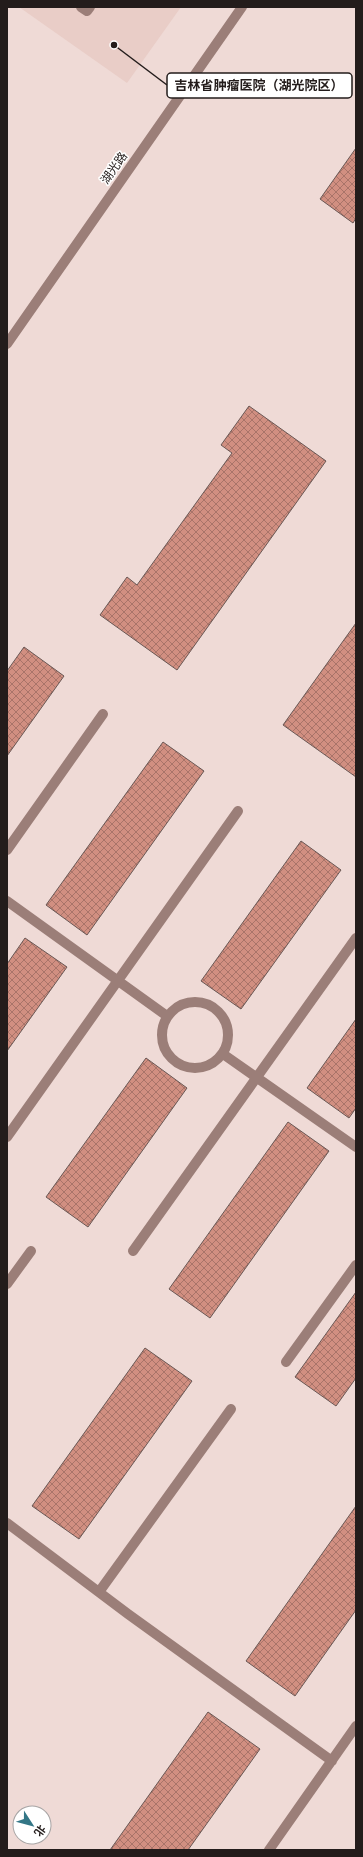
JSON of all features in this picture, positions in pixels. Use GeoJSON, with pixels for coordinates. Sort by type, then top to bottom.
{"type":"FeatureCollection","features":[{"type":"Feature","properties":{"kind":"street"},"geometry":{"type":"LineString","coordinates":[[81,7],[87,11],[90,7]]}},
{"type":"Feature","properties":{"kind":"street","name":"湖光路"},"geometry":{"type":"LineString","coordinates":[[7,344],[242,7]]}},
{"type":"Feature","properties":{"kind":"street"},"geometry":{"type":"LineString","coordinates":[[7,850],[103,714]]}},
{"type":"Feature","properties":{"kind":"street"},"geometry":{"type":"LineString","coordinates":[[7,1136],[238,811]]}},
{"type":"Feature","properties":{"kind":"street"},"geometry":{"type":"LineString","coordinates":[[7,901],[167,1016]]}},
{"type":"Feature","properties":{"kind":"street"},"geometry":{"type":"LineString","coordinates":[[133,1251],[356,938]]}},
{"type":"Feature","properties":{"kind":"street"},"geometry":{"type":"LineString","coordinates":[[199,1001],[210,1004],[220,1011],[226,1021],[228,1038],[223,1054],[214,1062],[205,1067],[194,1068],[183,1066],[174,1061],[166,1051],[162,1040],[162,1027],[167,1016],[176,1007],[187,1002],[199,1001]]}},
{"type":"Feature","properties":{"kind":"street"},"geometry":{"type":"LineString","coordinates":[[223,1054],[356,1147]]}},
{"type":"Feature","properties":{"kind":"street"},"geometry":{"type":"LineString","coordinates":[[7,1284],[31,1251]]}},
{"type":"Feature","properties":{"kind":"street"},"geometry":{"type":"LineString","coordinates":[[286,1362],[356,1265]]}},
{"type":"Feature","properties":{"kind":"street"},"geometry":{"type":"LineString","coordinates":[[99,1592],[231,1409]]}},
{"type":"Feature","properties":{"kind":"street"},"geometry":{"type":"LineString","coordinates":[[7,1523],[99,1592],[332,1760]]}},
{"type":"Feature","properties":{"kind":"street"},"geometry":{"type":"LineString","coordinates":[[269,1850],[356,1726]]}},
{"type":"Feature","properties":{"kind":"shaded area"},"geometry":{"type":"Polygon","coordinates":[[[19,7],[181,7],[127,83],[19,7]]]}},
{"type":"Feature","properties":{"kind":"building"},"geometry":{"type":"Polygon","coordinates":[[[356,148],[356,218],[353,223],[320,199],[356,148]]]}},
{"type":"Feature","properties":{"kind":"building"},"geometry":{"type":"Polygon","coordinates":[[[249,406],[326,461],[177,670],[100,615],[127,577],[137,585],[232,453],[221,445],[249,406]]]}},
{"type":"Feature","properties":{"kind":"building"},"geometry":{"type":"Polygon","coordinates":[[[356,623],[356,777],[283,725],[356,623]]]}},
{"type":"Feature","properties":{"kind":"building"},"geometry":{"type":"Polygon","coordinates":[[[24,647],[64,676],[7,756],[7,671],[24,647]]]}},
{"type":"Feature","properties":{"kind":"building"},"geometry":{"type":"Polygon","coordinates":[[[163,742],[204,771],[87,935],[46,905],[163,742]]]}},
{"type":"Feature","properties":{"kind":"building"},"geometry":{"type":"Polygon","coordinates":[[[301,841],[341,870],[241,1009],[201,981],[301,841]]]}},
{"type":"Feature","properties":{"kind":"building"},"geometry":{"type":"Polygon","coordinates":[[[25,938],[67,967],[7,1051],[7,964],[25,938]]]}},
{"type":"Feature","properties":{"kind":"building"},"geometry":{"type":"Polygon","coordinates":[[[356,1019],[356,1108],[349,1118],[307,1088],[356,1019]]]}},
{"type":"Feature","properties":{"kind":"building"},"geometry":{"type":"Polygon","coordinates":[[[146,1058],[187,1088],[88,1227],[46,1197],[146,1058]]]}},
{"type":"Feature","properties":{"kind":"building"},"geometry":{"type":"Polygon","coordinates":[[[288,1122],[329,1151],[210,1318],[169,1289],[288,1122]]]}},
{"type":"Feature","properties":{"kind":"building"},"geometry":{"type":"Polygon","coordinates":[[[356,1292],[356,1378],[336,1406],[295,1377],[356,1292]]]}},
{"type":"Feature","properties":{"kind":"building"},"geometry":{"type":"Polygon","coordinates":[[[145,1348],[192,1381],[79,1539],[32,1506],[145,1348]]]}},
{"type":"Feature","properties":{"kind":"building"},"geometry":{"type":"Polygon","coordinates":[[[356,1506],[356,1610],[295,1696],[246,1661],[356,1506]]]}},
{"type":"Feature","properties":{"kind":"building"},"geometry":{"type":"Polygon","coordinates":[[[208,1712],[260,1749],[188,1850],[110,1850],[208,1712]]]}},
{"type":"Feature","properties":{"kind":"place","name":"吉林省肿瘤医院（湖光院区）"},"geometry":{"type":"Point","coordinates":[114,45]}}]}
